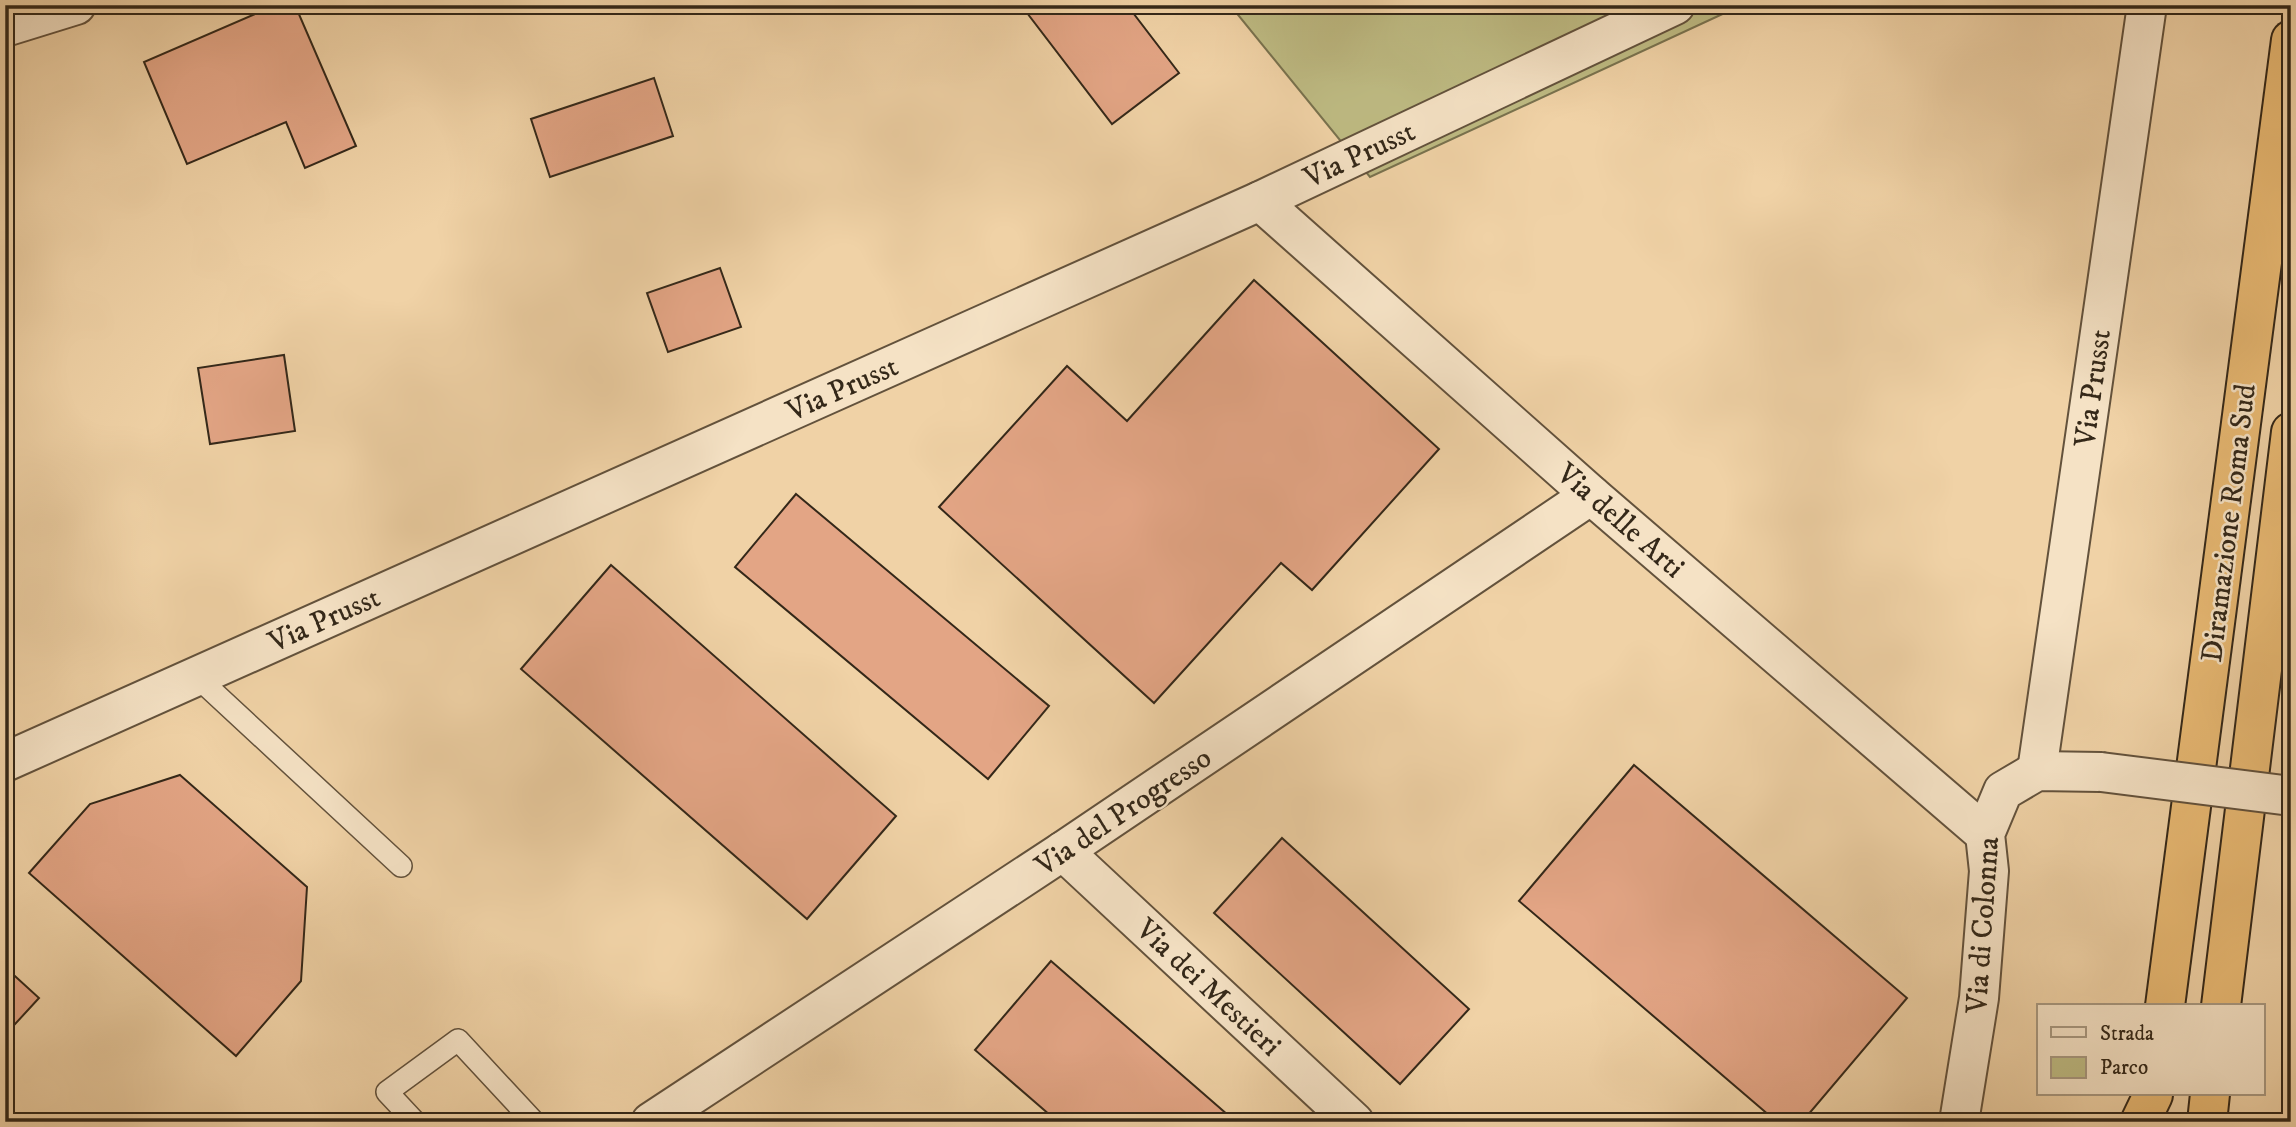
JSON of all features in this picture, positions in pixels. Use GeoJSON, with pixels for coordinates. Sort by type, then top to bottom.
{"type":"FeatureCollection","features":[{"type":"Feature","properties":{"kind":"highway","name":"Diramazione Roma Sud"},"geometry":{"type":"LineString","coordinates":[[2165,1004],[2291,40]]}},
{"type":"Feature","properties":{"kind":"highway","name":"Diramazione Roma Sud"},"geometry":{"type":"LineString","coordinates":[[2221,1004],[2291,432]]}},
{"type":"Feature","properties":{"kind":"highway"},"geometry":{"type":"LineString","coordinates":[[2207,1122],[2210,1096]]}},
{"type":"Feature","properties":{"kind":"street"},"geometry":{"type":"LineString","coordinates":[[5,27],[76,5]]}},
{"type":"Feature","properties":{"kind":"street","name":"Via Prusst"},"geometry":{"type":"LineString","coordinates":[[5,762],[1260,201],[1675,5]]}},
{"type":"Feature","properties":{"kind":"street","name":"Via Prusst"},"geometry":{"type":"LineString","coordinates":[[2036,771],[2147,5]]}},
{"type":"Feature","properties":{"kind":"street","name":"Via delle Arti"},"geometry":{"type":"LineString","coordinates":[[1260,201],[1591,495],[1986,834]]}},
{"type":"Feature","properties":{"kind":"street","name":"Via del Progresso"},"geometry":{"type":"LineString","coordinates":[[651,1122],[1063,851],[1591,495]]}},
{"type":"Feature","properties":{"kind":"street"},"geometry":{"type":"LineString","coordinates":[[2036,771],[2101,772],[2291,796]]}},
{"type":"Feature","properties":{"kind":"street","name":"Via di Colonna"},"geometry":{"type":"LineString","coordinates":[[1959,1122],[1979,998],[1989,871],[1986,834],[2003,791],[2036,771]]}},
{"type":"Feature","properties":{"kind":"street","name":"Via dei Mestieri"},"geometry":{"type":"LineString","coordinates":[[1063,851],[1354,1122]]}},
{"type":"Feature","properties":{"kind":"lane"},"geometry":{"type":"LineString","coordinates":[[197,676],[401,866]]}},
{"type":"Feature","properties":{"kind":"lane"},"geometry":{"type":"LineString","coordinates":[[415,1122],[387,1092],[458,1040],[534,1122]]}},
{"type":"Feature","properties":{"kind":"green space"},"geometry":{"type":"Polygon","coordinates":[[[1230,5],[1742,5],[1370,177],[1230,5]]]}},
{"type":"Feature","properties":{"kind":"building"},"geometry":{"type":"Polygon","coordinates":[[[276,5],[295,5],[356,146],[305,168],[286,122],[187,164],[144,62],[276,5]]]}},
{"type":"Feature","properties":{"kind":"building"},"geometry":{"type":"Polygon","coordinates":[[[1021,5],[1127,5],[1179,73],[1112,124],[1021,5]]]}},
{"type":"Feature","properties":{"kind":"building"},"geometry":{"type":"Polygon","coordinates":[[[654,78],[673,136],[550,177],[531,119],[654,78]]]}},
{"type":"Feature","properties":{"kind":"building"},"geometry":{"type":"Polygon","coordinates":[[[720,268],[741,327],[668,352],[647,293],[720,268]]]}},
{"type":"Feature","properties":{"kind":"building"},"geometry":{"type":"Polygon","coordinates":[[[1254,280],[1439,449],[1312,590],[1281,563],[1154,703],[939,507],[1067,366],[1127,421],[1254,280]]]}},
{"type":"Feature","properties":{"kind":"building"},"geometry":{"type":"Polygon","coordinates":[[[284,355],[295,431],[210,444],[198,368],[284,355]]]}},
{"type":"Feature","properties":{"kind":"building"},"geometry":{"type":"Polygon","coordinates":[[[796,494],[1049,706],[988,779],[735,567],[796,494]]]}},
{"type":"Feature","properties":{"kind":"building"},"geometry":{"type":"Polygon","coordinates":[[[611,565],[896,816],[807,919],[521,669],[611,565]]]}},
{"type":"Feature","properties":{"kind":"building"},"geometry":{"type":"Polygon","coordinates":[[[1634,765],[1907,998],[1802,1122],[1777,1122],[1519,901],[1634,765]]]}},
{"type":"Feature","properties":{"kind":"building"},"geometry":{"type":"Polygon","coordinates":[[[180,775],[307,887],[301,981],[236,1056],[29,873],[90,804],[180,775]]]}},
{"type":"Feature","properties":{"kind":"building"},"geometry":{"type":"Polygon","coordinates":[[[1282,838],[1469,1009],[1400,1084],[1214,913],[1282,838]]]}},
{"type":"Feature","properties":{"kind":"building"},"geometry":{"type":"Polygon","coordinates":[[[1051,961],[1236,1122],[1058,1122],[975,1050],[1051,961]]]}},
{"type":"Feature","properties":{"kind":"building"},"geometry":{"type":"Polygon","coordinates":[[[5,967],[39,998],[5,1035],[5,967]]]}}]}
